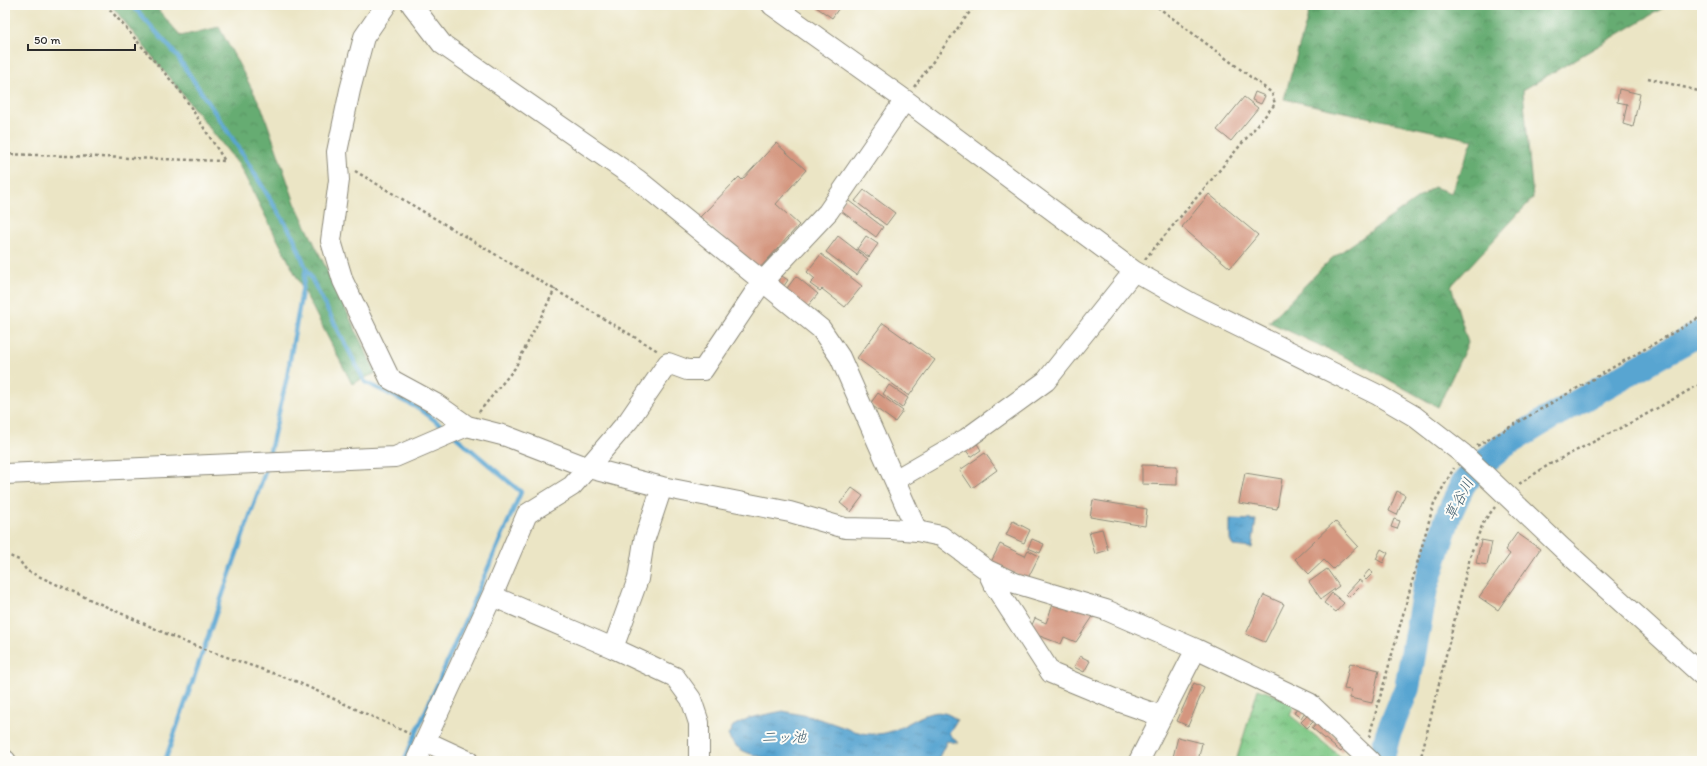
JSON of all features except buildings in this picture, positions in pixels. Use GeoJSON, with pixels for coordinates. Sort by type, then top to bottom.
{"type":"FeatureCollection","features":[{"type":"Feature","properties":{"kind":"street"},"geometry":{"type":"LineString","coordinates":[[386,5],[364,37],[352,82],[337,152],[339,180],[331,241],[343,281],[390,379],[436,404],[468,426],[506,436],[589,468],[662,487],[790,512],[846,528],[917,531],[941,536],[987,570],[1015,583],[1106,610],[1196,649],[1309,703],[1367,758]]}},
{"type":"Feature","properties":{"kind":"street"},"geometry":{"type":"LineString","coordinates":[[772,5],[905,100],[1134,271],[1191,303],[1378,395],[1414,416],[1463,454],[1506,496],[1702,675]]}},
{"type":"Feature","properties":{"kind":"street"},"geometry":{"type":"LineString","coordinates":[[418,8],[442,44],[638,180],[821,329],[840,357],[917,531]]}},
{"type":"Feature","properties":{"kind":"street"},"geometry":{"type":"LineString","coordinates":[[416,761],[492,596],[527,514],[572,486],[589,468],[629,420],[668,363],[687,370],[703,370],[762,282],[828,212],[905,100]]}},
{"type":"Feature","properties":{"kind":"street"},"geometry":{"type":"LineString","coordinates":[[895,480],[966,439],[1046,381],[1134,271]]}},
{"type":"Feature","properties":{"kind":"street"},"geometry":{"type":"LineString","coordinates":[[5,474],[395,457],[468,426]]}},
{"type":"Feature","properties":{"kind":"street"},"geometry":{"type":"LineString","coordinates":[[613,648],[638,579],[644,541],[662,487]]}},
{"type":"Feature","properties":{"kind":"street"},"geometry":{"type":"LineString","coordinates":[[987,570],[994,585],[1051,673],[1121,702],[1161,716]]}},
{"type":"Feature","properties":{"kind":"street"},"geometry":{"type":"LineString","coordinates":[[492,596],[613,648],[675,677],[691,699],[699,723],[698,761]]}},
{"type":"Feature","properties":{"kind":"street"},"geometry":{"type":"LineString","coordinates":[[1139,761],[1196,649]]}},
{"type":"Feature","properties":{"kind":"street"},"geometry":{"type":"LineString","coordinates":[[425,741],[468,761]]}},
{"type":"Feature","properties":{"kind":"path"},"geometry":{"type":"LineString","coordinates":[[5,154],[225,161],[181,92],[106,5]]}},
{"type":"Feature","properties":{"kind":"path"},"geometry":{"type":"LineString","coordinates":[[905,100],[975,5]]}},
{"type":"Feature","properties":{"kind":"path"},"geometry":{"type":"LineString","coordinates":[[1134,271],[1275,104],[1272,93],[1155,5]]}},
{"type":"Feature","properties":{"kind":"path"},"geometry":{"type":"LineString","coordinates":[[1648,78],[1702,92]]}},
{"type":"Feature","properties":{"kind":"path"},"geometry":{"type":"LineString","coordinates":[[339,180],[356,170],[664,354],[668,363]]}},
{"type":"Feature","properties":{"kind":"path"},"geometry":{"type":"LineString","coordinates":[[468,426],[515,368],[555,289]]}},
{"type":"Feature","properties":{"kind":"path"},"geometry":{"type":"LineString","coordinates":[[1367,758],[1434,503],[1463,454],[1702,316]]}},
{"type":"Feature","properties":{"kind":"path"},"geometry":{"type":"LineString","coordinates":[[1420,761],[1471,553],[1484,521],[1506,496],[1523,481],[1550,464],[1636,420],[1702,383]]}},
{"type":"Feature","properties":{"kind":"path"},"geometry":{"type":"LineString","coordinates":[[5,554],[19,560],[28,571],[187,643],[294,681],[425,741]]}},
{"type":"Feature","properties":{"kind":"green space"},"geometry":{"type":"Polygon","coordinates":[[[111,5],[154,5],[181,36],[219,27],[262,108],[295,203],[376,373],[352,384],[239,165],[111,5]]]}},
{"type":"Feature","properties":{"kind":"green space"},"geometry":{"type":"Polygon","coordinates":[[[1311,5],[1515,5],[1534,7],[1535,5],[1668,5],[1523,90],[1533,198],[1451,286],[1468,343],[1438,407],[1360,364],[1269,322],[1331,259],[1434,187],[1451,193],[1473,140],[1284,99],[1311,5]]]}},
{"type":"Feature","properties":{"kind":"green space"},"geometry":{"type":"Polygon","coordinates":[[[1258,689],[1295,702],[1290,715],[1346,761],[1236,761],[1258,689]]]}},
{"type":"Feature","properties":{"kind":"water"},"geometry":{"type":"Polygon","coordinates":[[[1230,519],[1256,520],[1252,548],[1233,546],[1230,540],[1230,519]]]}},
{"type":"Feature","properties":{"kind":"water","name":"二ッ池"},"geometry":{"type":"Polygon","coordinates":[[[783,711],[871,734],[889,732],[928,714],[938,712],[947,714],[957,720],[949,733],[958,743],[947,741],[937,761],[781,761],[744,751],[732,742],[728,735],[733,726],[749,718],[783,711]]]}},
{"type":"Feature","properties":{"kind":"waterway"},"geometry":{"type":"LineString","coordinates":[[132,5],[175,53],[238,147],[293,236],[306,268],[365,382],[420,409],[446,429]]}},
{"type":"Feature","properties":{"kind":"waterway"},"geometry":{"type":"LineString","coordinates":[[269,456],[287,377],[306,268]]}},
{"type":"Feature","properties":{"kind":"waterway","name":"草谷川"},"geometry":{"type":"LineString","coordinates":[[1381,761],[1388,734],[1407,688],[1425,589],[1449,514],[1463,484],[1480,465],[1505,445],[1551,417],[1702,332]]}},
{"type":"Feature","properties":{"kind":"waterway"},"geometry":{"type":"LineString","coordinates":[[404,761],[521,492],[456,437]]}},
{"type":"Feature","properties":{"kind":"waterway"},"geometry":{"type":"LineString","coordinates":[[165,761],[265,472]]}}]}
